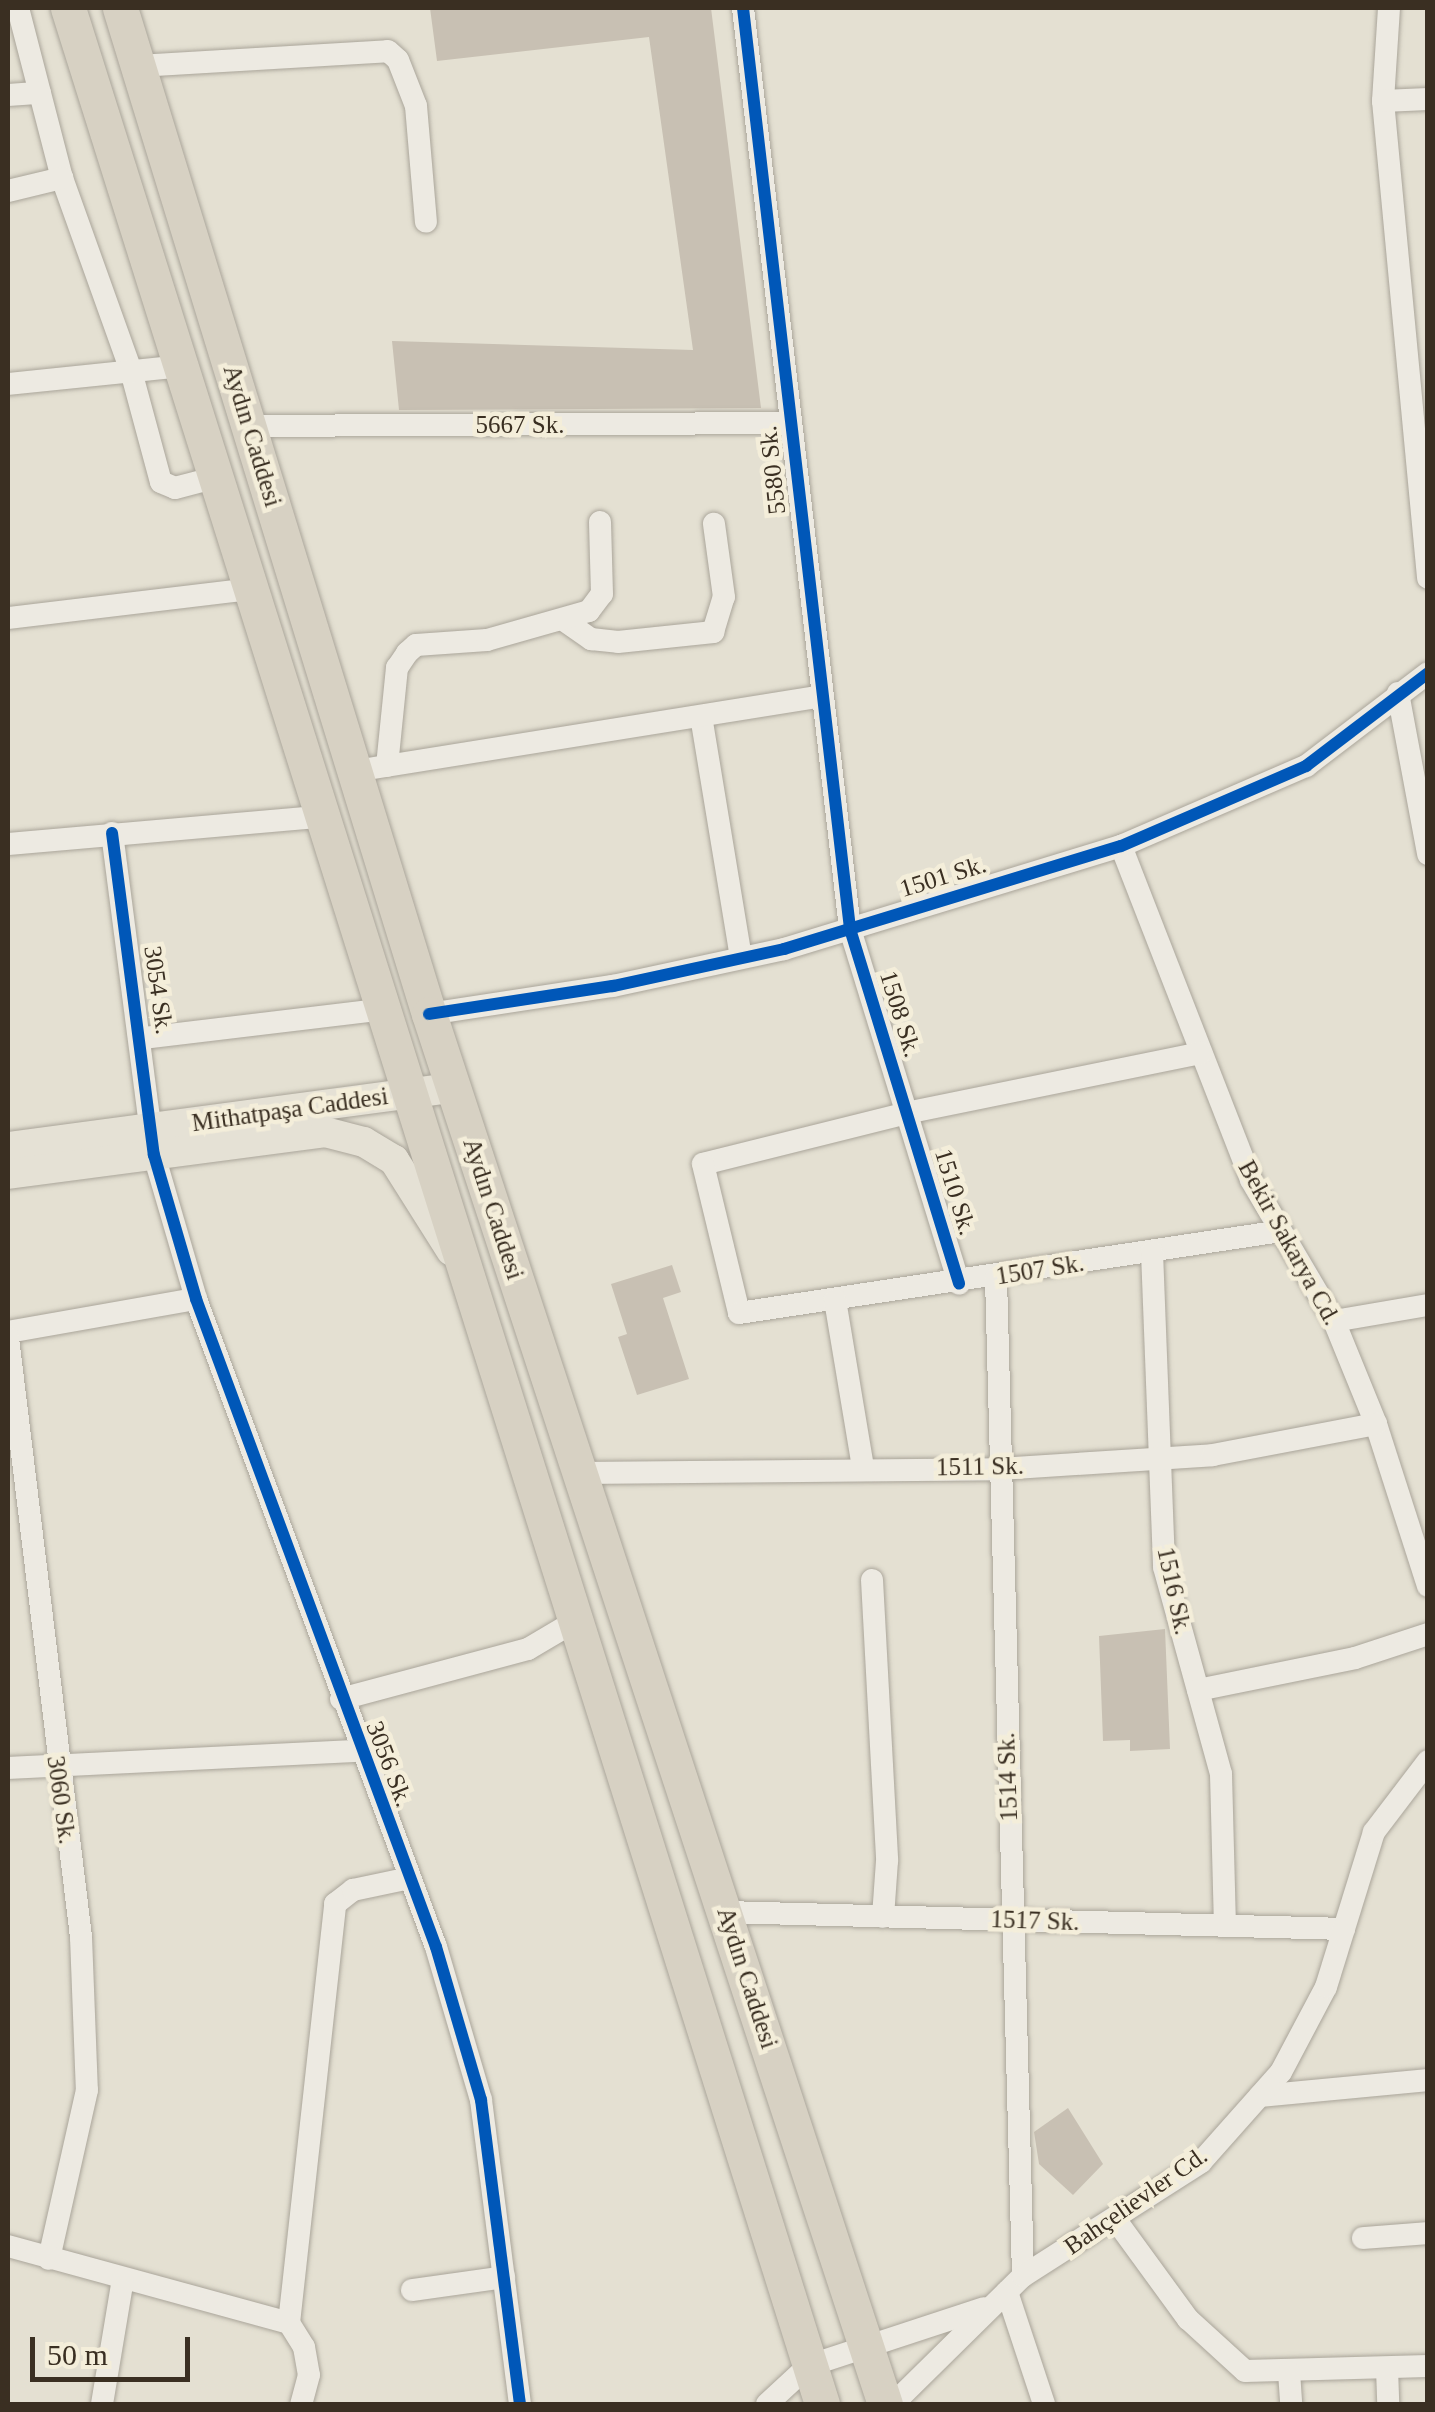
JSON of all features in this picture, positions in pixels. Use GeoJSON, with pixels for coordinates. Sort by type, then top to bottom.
{"type":"FeatureCollection","features":[{"type":"Feature","properties":{"kind":"highway","name":"Aydın Caddesi"},"geometry":{"type":"LineString","coordinates":[[68,8],[326,816],[822,2404]]}},
{"type":"Feature","properties":{"kind":"highway","name":"Aydın Caddesi"},"geometry":{"type":"LineString","coordinates":[[120,8],[248,426],[370,768],[429,1014],[885,2404]]}},
{"type":"Feature","properties":{"kind":"main road","name":"Mithatpaşa Caddesi"},"geometry":{"type":"LineString","coordinates":[[8,1174],[152,1142],[454,1088]]}},
{"type":"Feature","properties":{"kind":"main road","name":"Mithatpaşa Caddesi"},"geometry":{"type":"LineString","coordinates":[[8,1147],[325,1132],[364,1142],[394,1160],[473,1284]]}},
{"type":"Feature","properties":{"kind":"street"},"geometry":{"type":"LineString","coordinates":[[18,8],[62,178],[131,371],[161,482],[175,488],[217,477]]}},
{"type":"Feature","properties":{"kind":"street","name":"5580 Sk."},"geometry":{"type":"LineString","coordinates":[[743,8],[819,697],[850,928]]}},
{"type":"Feature","properties":{"kind":"street"},"geometry":{"type":"LineString","coordinates":[[1389,8],[1383,102],[1416,306],[1428,578]]}},
{"type":"Feature","properties":{"kind":"street"},"geometry":{"type":"LineString","coordinates":[[138,66],[388,52],[398,60],[416,106],[426,222]]}},
{"type":"Feature","properties":{"kind":"street"},"geometry":{"type":"LineString","coordinates":[[8,95],[40,93]]}},
{"type":"Feature","properties":{"kind":"street"},"geometry":{"type":"LineString","coordinates":[[1383,102],[1428,99]]}},
{"type":"Feature","properties":{"kind":"street"},"geometry":{"type":"LineString","coordinates":[[8,191],[62,178]]}},
{"type":"Feature","properties":{"kind":"street"},"geometry":{"type":"LineString","coordinates":[[8,384],[181,366]]}},
{"type":"Feature","properties":{"kind":"street","name":"5667 Sk."},"geometry":{"type":"LineString","coordinates":[[248,426],[791,423]]}},
{"type":"Feature","properties":{"kind":"street"},"geometry":{"type":"LineString","coordinates":[[600,522],[602,594],[589,611],[565,621],[486,640],[416,645],[397,668],[370,768],[819,697]]}},
{"type":"Feature","properties":{"kind":"street"},"geometry":{"type":"LineString","coordinates":[[565,621],[581,635],[604,641],[713,632],[724,597],[714,524]]}},
{"type":"Feature","properties":{"kind":"street"},"geometry":{"type":"LineString","coordinates":[[8,618],[253,588]]}},
{"type":"Feature","properties":{"kind":"street","name":"1501 Sk."},"geometry":{"type":"LineString","coordinates":[[429,1014],[613,986],[742,958],[1121,846],[1306,766],[1428,673]]}},
{"type":"Feature","properties":{"kind":"street"},"geometry":{"type":"LineString","coordinates":[[1398,693],[1428,854]]}},
{"type":"Feature","properties":{"kind":"street"},"geometry":{"type":"LineString","coordinates":[[701,716],[742,958]]}},
{"type":"Feature","properties":{"kind":"street"},"geometry":{"type":"LineString","coordinates":[[8,844],[326,816]]}},
{"type":"Feature","properties":{"kind":"street","name":"3054 Sk."},"geometry":{"type":"LineString","coordinates":[[112,833],[143,1038],[152,1142]]}},
{"type":"Feature","properties":{"kind":"street","name":"Bekir Sakarya Cd."},"geometry":{"type":"LineString","coordinates":[[1121,846],[1251,1180],[1334,1321],[1376,1424],[1428,1586]]}},
{"type":"Feature","properties":{"kind":"street","name":"1508 Sk."},"geometry":{"type":"LineString","coordinates":[[850,928],[907,1113]]}},
{"type":"Feature","properties":{"kind":"street"},"geometry":{"type":"LineString","coordinates":[[143,1038],[386,1008]]}},
{"type":"Feature","properties":{"kind":"street"},"geometry":{"type":"LineString","coordinates":[[907,1113],[1202,1053]]}},
{"type":"Feature","properties":{"kind":"street","name":"1507 Sk."},"geometry":{"type":"LineString","coordinates":[[907,1113],[703,1164],[738,1312],[959,1284],[1281,1231]]}},
{"type":"Feature","properties":{"kind":"street","name":"1510 Sk."},"geometry":{"type":"LineString","coordinates":[[907,1113],[959,1284]]}},
{"type":"Feature","properties":{"kind":"street","name":"3056 Sk."},"geometry":{"type":"LineString","coordinates":[[152,1142],[196,1299],[359,1751],[410,1878],[481,2100],[520,2404]]}},
{"type":"Feature","properties":{"kind":"street","name":"1516 Sk."},"geometry":{"type":"LineString","coordinates":[[1152,1252],[1156,1459],[1164,1566],[1221,1774],[1224,1926]]}},
{"type":"Feature","properties":{"kind":"street","name":"1514 Sk."},"geometry":{"type":"LineString","coordinates":[[996,1278],[1012,1920],[1015,2284],[1044,2404]]}},
{"type":"Feature","properties":{"kind":"street"},"geometry":{"type":"LineString","coordinates":[[8,1335],[196,1299]]}},
{"type":"Feature","properties":{"kind":"street"},"geometry":{"type":"LineString","coordinates":[[835,1300],[863,1468]]}},
{"type":"Feature","properties":{"kind":"street"},"geometry":{"type":"LineString","coordinates":[[1334,1321],[1428,1305]]}},
{"type":"Feature","properties":{"kind":"street","name":"3060 Sk."},"geometry":{"type":"LineString","coordinates":[[8,1335],[56,1766],[80,1937],[87,2090],[49,2259]]}},
{"type":"Feature","properties":{"kind":"street","name":"1511 Sk."},"geometry":{"type":"LineString","coordinates":[[580,1474],[999,1469],[1214,1456],[1376,1424]]}},
{"type":"Feature","properties":{"kind":"street"},"geometry":{"type":"LineString","coordinates":[[872,1580],[887,1861],[883,1917]]}},
{"type":"Feature","properties":{"kind":"street"},"geometry":{"type":"LineString","coordinates":[[341,1700],[528,1649],[577,1620]]}},
{"type":"Feature","properties":{"kind":"street"},"geometry":{"type":"LineString","coordinates":[[1198,1690],[1354,1658],[1428,1634]]}},
{"type":"Feature","properties":{"kind":"street"},"geometry":{"type":"LineString","coordinates":[[8,1768],[359,1751]]}},
{"type":"Feature","properties":{"kind":"street","name":"Bahçelievler Cd."},"geometry":{"type":"LineString","coordinates":[[893,2404],[1015,2284],[1201,2162],[1282,2072],[1326,1986],[1374,1832],[1428,1760]]}},
{"type":"Feature","properties":{"kind":"street"},"geometry":{"type":"LineString","coordinates":[[300,2404],[309,2375],[304,2347],[288,2323],[335,1904],[353,1890],[410,1878]]}},
{"type":"Feature","properties":{"kind":"street","name":"1517 Sk."},"geometry":{"type":"LineString","coordinates":[[725,1912],[1344,1929]]}},
{"type":"Feature","properties":{"kind":"street"},"geometry":{"type":"LineString","coordinates":[[1260,2096],[1428,2080]]}},
{"type":"Feature","properties":{"kind":"street"},"geometry":{"type":"LineString","coordinates":[[1115,2219],[1212,2346],[1245,2371],[1428,2366]]}},
{"type":"Feature","properties":{"kind":"street"},"geometry":{"type":"LineString","coordinates":[[1363,2238],[1428,2234]]}},
{"type":"Feature","properties":{"kind":"street"},"geometry":{"type":"LineString","coordinates":[[8,2246],[288,2323]]}},
{"type":"Feature","properties":{"kind":"street"},"geometry":{"type":"LineString","coordinates":[[412,2290],[504,2277]]}},
{"type":"Feature","properties":{"kind":"street"},"geometry":{"type":"LineString","coordinates":[[102,2404],[124,2279]]}},
{"type":"Feature","properties":{"kind":"street"},"geometry":{"type":"LineString","coordinates":[[767,2404],[808,2366],[988,2307]]}},
{"type":"Feature","properties":{"kind":"street"},"geometry":{"type":"LineString","coordinates":[[1387,2368],[1388,2404]]}},
{"type":"Feature","properties":{"kind":"street"},"geometry":{"type":"LineString","coordinates":[[1289,2372],[1291,2404]]}},
{"type":"Feature","properties":{"kind":"building"},"geometry":{"type":"Polygon","coordinates":[[[430,8],[711,8],[761,408],[399,410],[392,341],[693,350],[649,37],[437,61],[430,8]]]}},
{"type":"Feature","properties":{"kind":"building"},"geometry":{"type":"Polygon","coordinates":[[[672,1265],[681,1292],[663,1298],[689,1379],[637,1395],[618,1337],[627,1334],[611,1284],[672,1265]]]}},
{"type":"Feature","properties":{"kind":"building"},"geometry":{"type":"Polygon","coordinates":[[[1165,1629],[1170,1749],[1130,1751],[1130,1740],[1103,1741],[1099,1636],[1165,1629]]]}},
{"type":"Feature","properties":{"kind":"building"},"geometry":{"type":"Polygon","coordinates":[[[1068,2108],[1103,2164],[1073,2195],[1039,2164],[1034,2132],[1068,2108]]]}},
{"type":"Feature","properties":{"kind":"cycle path"},"geometry":{"type":"LineString","coordinates":[[743,8],[850,929],[959,1284]]}},
{"type":"Feature","properties":{"kind":"cycle path"},"geometry":{"type":"LineString","coordinates":[[429,1014],[613,986],[784,949],[1121,846],[1306,766],[1428,673]]}},
{"type":"Feature","properties":{"kind":"cycle path"},"geometry":{"type":"LineString","coordinates":[[112,833],[154,1155],[196,1299],[436,1947],[481,2100],[520,2404]]}}]}
